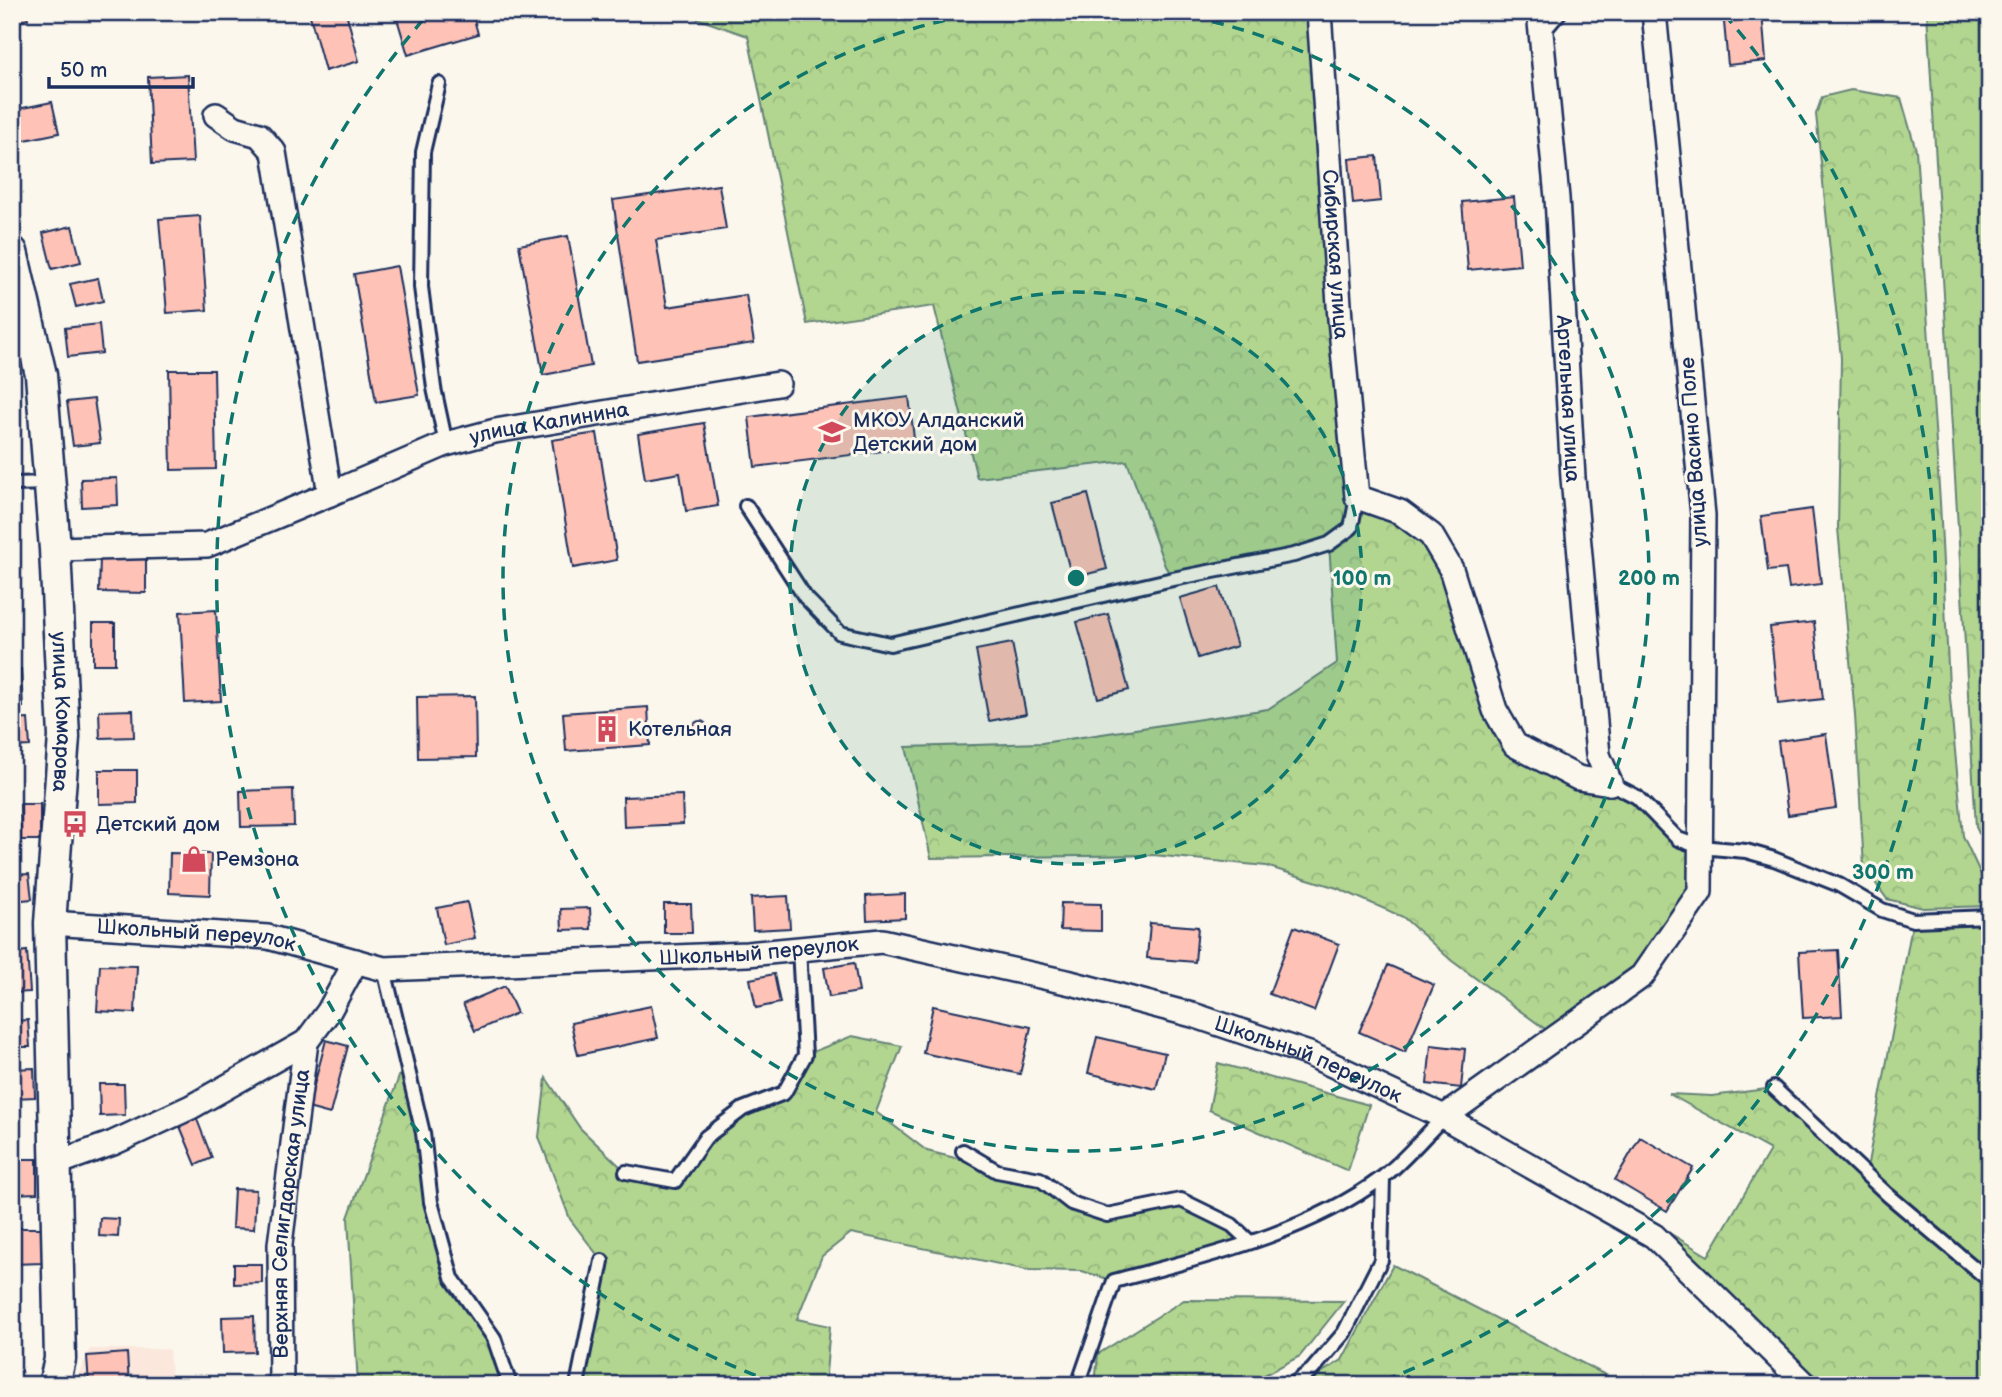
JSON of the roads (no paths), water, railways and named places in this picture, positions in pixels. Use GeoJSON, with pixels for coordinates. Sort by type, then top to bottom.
{"type":"FeatureCollection","features":[{"type":"Feature","properties":{"kind":"street","name":"Сибирская улица"},"geometry":{"type":"LineString","coordinates":[[1319,12],[1340,319],[1357,497]]}},
{"type":"Feature","properties":{"kind":"street","name":"улица Васино Поле"},"geometry":{"type":"LineString","coordinates":[[1444,1117],[1642,976],[1700,892],[1703,515],[1654,12]]}},
{"type":"Feature","properties":{"kind":"street","name":"Артельная улица"},"geometry":{"type":"LineString","coordinates":[[1541,23],[1557,198],[1574,492],[1598,755],[1610,783]]}},
{"type":"Feature","properties":{"kind":"street"},"geometry":{"type":"LineString","coordinates":[[216,115],[235,128],[259,135],[274,152],[330,494]]}},
{"type":"Feature","properties":{"kind":"street","name":"улица Комарова"},"geometry":{"type":"LineString","coordinates":[[12,252],[27,339],[41,375],[55,549],[64,737],[50,923],[61,1359],[54,1385]]}},
{"type":"Feature","properties":{"kind":"street","name":"улица Калинина"},"geometry":{"type":"LineString","coordinates":[[55,549],[207,545],[446,444],[495,431],[778,384]]}},
{"type":"Feature","properties":{"kind":"street"},"geometry":{"type":"LineString","coordinates":[[1357,497],[1400,512],[1431,535],[1451,569],[1495,710],[1515,745],[1578,778],[1610,783]]}},
{"type":"Feature","properties":{"kind":"street","name":"Школьный переулок"},"geometry":{"type":"LineString","coordinates":[[50,923],[268,937],[384,969],[747,954],[882,941],[1071,982],[1196,1016],[1309,1054],[1444,1117],[1654,1236],[1806,1385]]}},
{"type":"Feature","properties":{"kind":"street"},"geometry":{"type":"LineString","coordinates":[[57,1163],[113,1143],[191,1107],[306,1042],[329,1011],[356,961]]}},
{"type":"Feature","properties":{"kind":"street","name":"Верхняя Селигдарская улица"},"geometry":{"type":"LineString","coordinates":[[281,1385],[280,1244],[306,1042]]}},
{"type":"Feature","properties":{"kind":"lane"},"geometry":{"type":"LineString","coordinates":[[1541,23],[1560,12]]}},
{"type":"Feature","properties":{"kind":"lane"},"geometry":{"type":"LineString","coordinates":[[439,84],[423,152],[421,286],[434,388],[446,444]]}},
{"type":"Feature","properties":{"kind":"lane"},"geometry":{"type":"LineString","coordinates":[[12,484],[50,482]]}},
{"type":"Feature","properties":{"kind":"lane"},"geometry":{"type":"LineString","coordinates":[[746,506],[805,597],[840,633],[890,643],[1173,579],[1294,555],[1329,544],[1351,528],[1357,497]]}},
{"type":"Feature","properties":{"kind":"lane"},"geometry":{"type":"LineString","coordinates":[[1610,783],[1637,797],[1678,839],[1700,847],[1746,851],[1774,859],[1839,885],[1882,911],[1913,920],[1990,917]]}},
{"type":"Feature","properties":{"kind":"lane"},"geometry":{"type":"LineString","coordinates":[[626,1172],[675,1181],[706,1138],[743,1109],[784,1093],[805,1055],[799,949]]}},
{"type":"Feature","properties":{"kind":"lane"},"geometry":{"type":"LineString","coordinates":[[384,969],[423,1133],[431,1202],[452,1278],[494,1338],[510,1385]]}},
{"type":"Feature","properties":{"kind":"lane"},"geometry":{"type":"LineString","coordinates":[[1774,1088],[1888,1195],[1990,1281]]}},
{"type":"Feature","properties":{"kind":"lane"},"geometry":{"type":"LineString","coordinates":[[1077,1385],[1114,1281],[1250,1242],[1311,1218],[1383,1177],[1444,1117]]}},
{"type":"Feature","properties":{"kind":"lane"},"geometry":{"type":"LineString","coordinates":[[963,1151],[997,1171],[1040,1179],[1071,1203],[1107,1215],[1181,1200],[1232,1225],[1250,1242]]}},
{"type":"Feature","properties":{"kind":"lane"},"geometry":{"type":"LineString","coordinates":[[1292,1385],[1312,1370],[1344,1333],[1381,1259],[1383,1177]]}},
{"type":"Feature","properties":{"kind":"lane"},"geometry":{"type":"LineString","coordinates":[[577,1385],[602,1261]]}},
{"type":"Feature","properties":{"kind":"place","name":"МКОУ Алданский Детский дом"},"geometry":{"type":"Point","coordinates":[832,432]}},
{"type":"Feature","properties":{"kind":"place","name":"Котельная"},"geometry":{"type":"Point","coordinates":[607,729]}},
{"type":"Feature","properties":{"kind":"place","name":"Детский дом"},"geometry":{"type":"Point","coordinates":[75,824]}},
{"type":"Feature","properties":{"kind":"place","name":"Ремзона"},"geometry":{"type":"Point","coordinates":[194,859]}}]}
